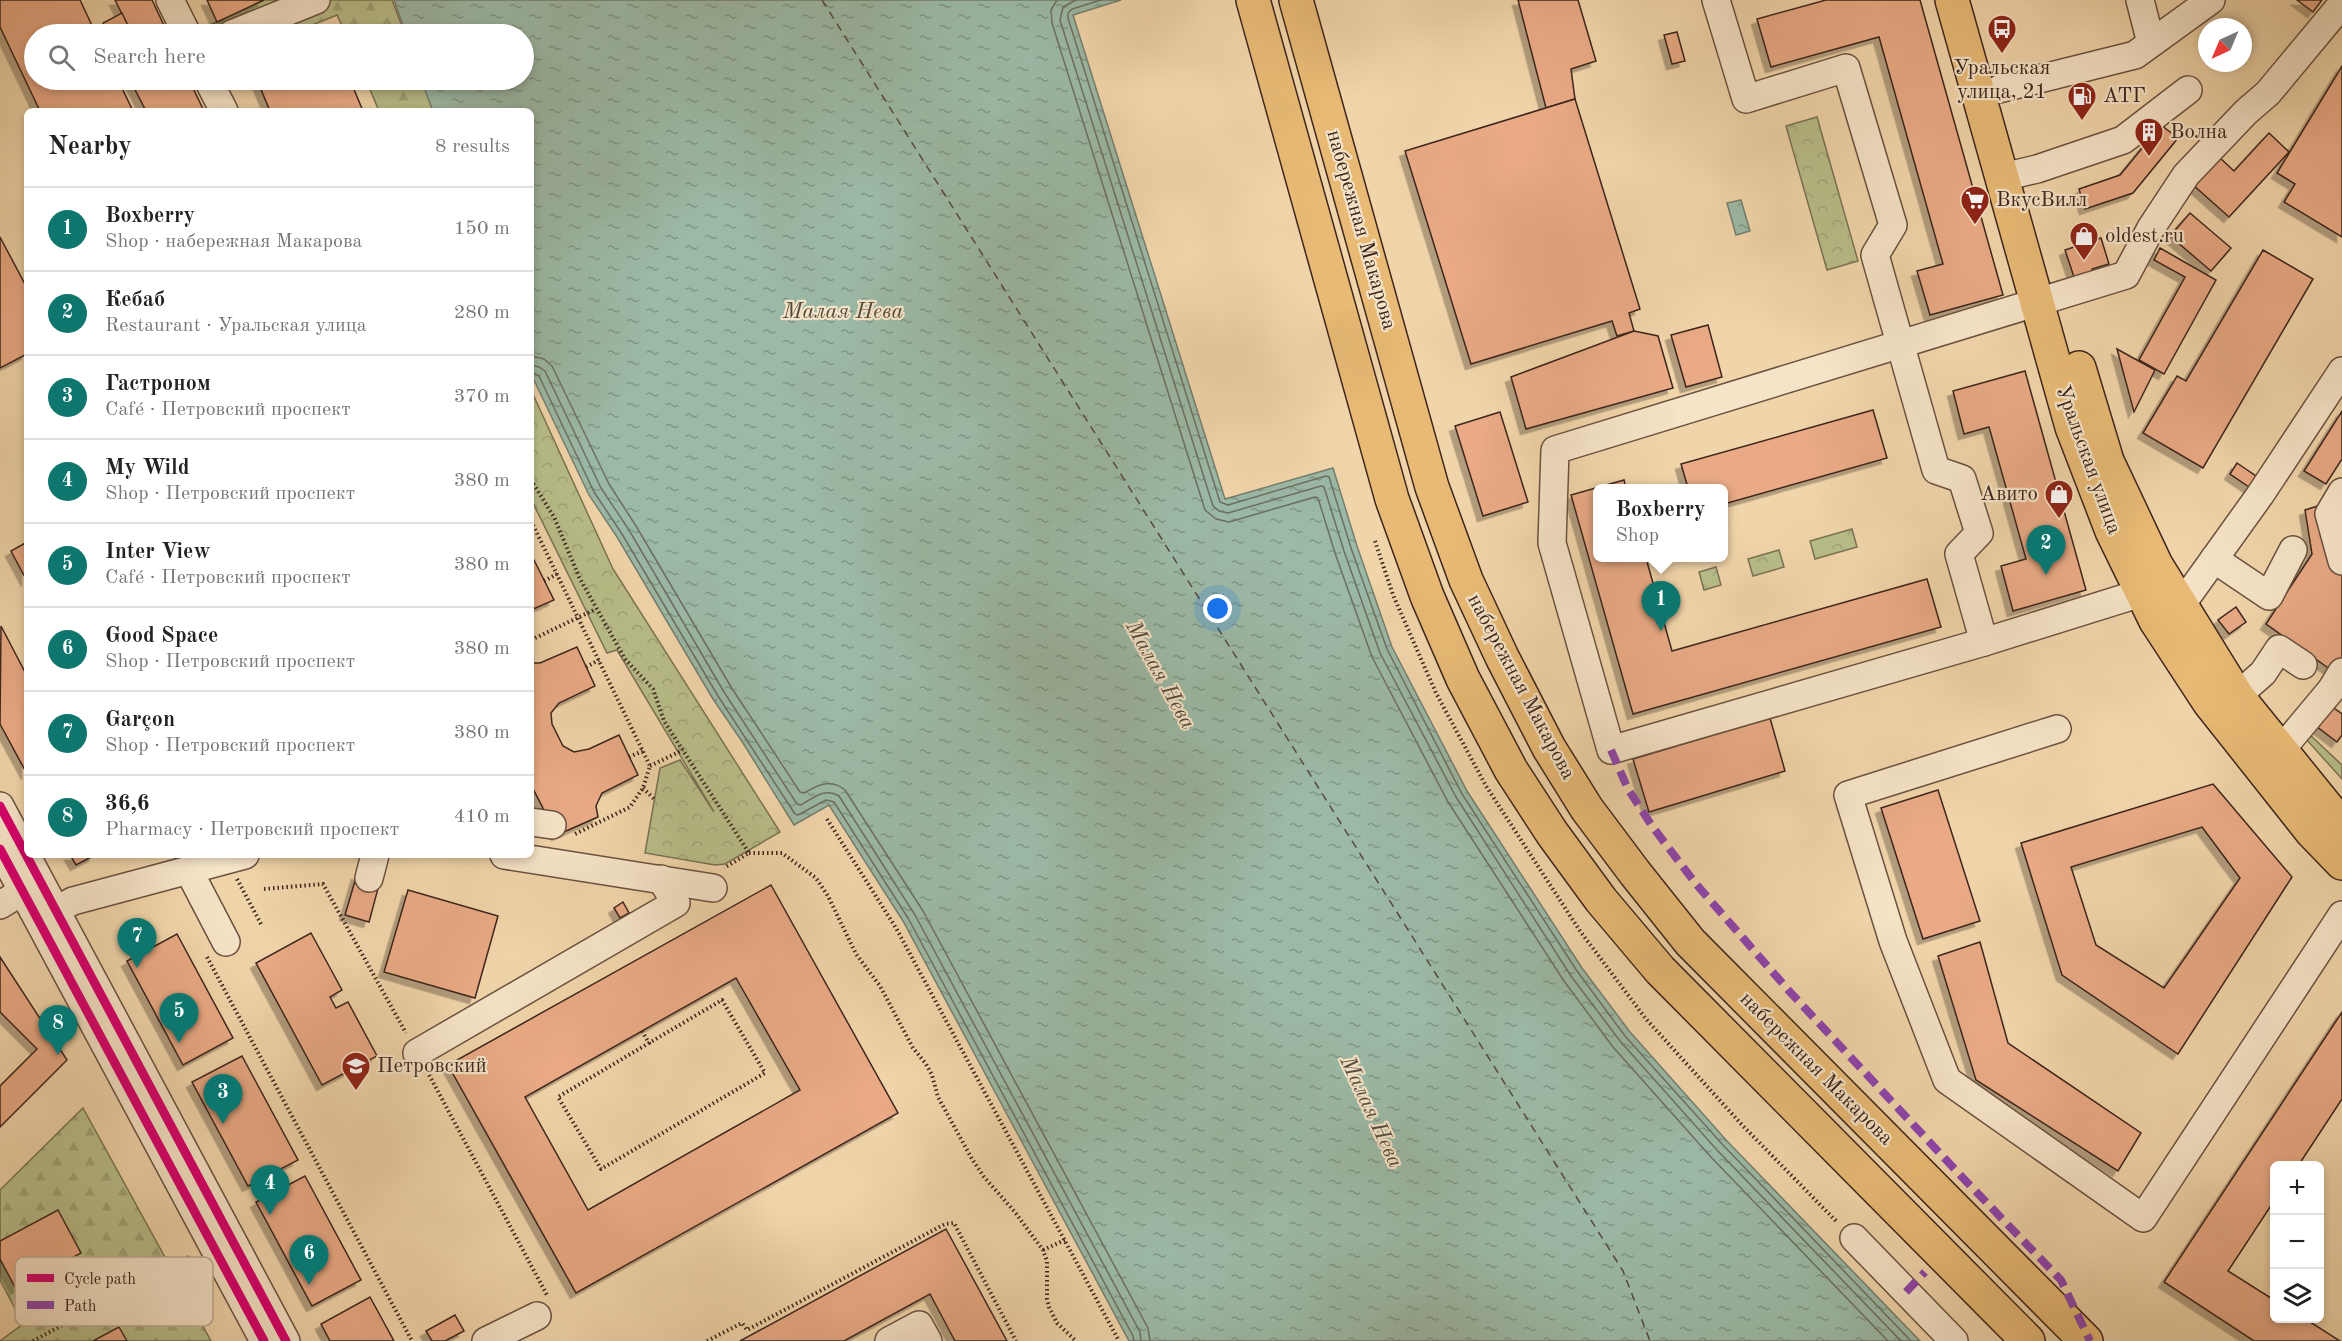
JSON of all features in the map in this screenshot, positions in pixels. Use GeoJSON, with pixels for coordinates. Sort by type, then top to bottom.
{"type":"FeatureCollection","features":[{"type":"Feature","properties":{"kind":"main road","name":"набережная Макарова"},"geometry":{"type":"LineString","coordinates":[[1252,0],[1392,499],[1427,596],[1463,679],[1511,770],[1552,834],[1601,900],[1660,970],[2028,1341]]}},
{"type":"Feature","properties":{"kind":"main road","name":"набережная Макарова"},"geometry":{"type":"LineString","coordinates":[[1296,0],[1432,487],[1466,580],[1502,657],[1549,748],[1587,809],[1690,942],[2086,1341]]}},
{"type":"Feature","properties":{"kind":"main road","name":"Уральская улица"},"geometry":{"type":"LineString","coordinates":[[1952,0],[2012,175],[2048,298],[2072,427],[2112,531],[2161,600],[2342,826]]}},
{"type":"Feature","properties":{"kind":"main road","name":"Уральская улица"},"geometry":{"type":"LineString","coordinates":[[1973,0],[1999,89],[2012,175]]}},
{"type":"Feature","properties":{"kind":"main road","name":"Уральская улица"},"geometry":{"type":"LineString","coordinates":[[2161,600],[2209,702],[2297,814],[2342,863]]}},
{"type":"Feature","properties":{"kind":"street"},"geometry":{"type":"LineString","coordinates":[[170,0],[182,24]]}},
{"type":"Feature","properties":{"kind":"street"},"geometry":{"type":"LineString","coordinates":[[257,24],[316,0]]}},
{"type":"Feature","properties":{"kind":"street"},"geometry":{"type":"LineString","coordinates":[[1716,0],[1746,99],[1846,68],[1893,225],[1875,255],[1935,470],[1962,479],[1979,533],[1959,554],[1984,642]]}},
{"type":"Feature","properties":{"kind":"street"},"geometry":{"type":"LineString","coordinates":[[2140,0],[2151,44]]}},
{"type":"Feature","properties":{"kind":"street"},"geometry":{"type":"LineString","coordinates":[[1999,89],[2135,55],[2211,0]]}},
{"type":"Feature","properties":{"kind":"street"},"geometry":{"type":"LineString","coordinates":[[2342,4],[2268,93],[2246,112],[2186,175],[2151,228],[2126,275],[1556,450],[1552,543],[1611,750],[1984,642],[2161,600],[2214,559],[2260,495],[2342,371]]}},
{"type":"Feature","properties":{"kind":"street"},"geometry":{"type":"LineString","coordinates":[[213,90],[222,108]]}},
{"type":"Feature","properties":{"kind":"street"},"geometry":{"type":"LineString","coordinates":[[2012,175],[2123,140],[2188,90]]}},
{"type":"Feature","properties":{"kind":"street"},"geometry":{"type":"LineString","coordinates":[[2342,492],[2329,514],[2342,561]]}},
{"type":"Feature","properties":{"kind":"street"},"geometry":{"type":"LineString","coordinates":[[2214,559],[2269,596],[2293,550]]}},
{"type":"Feature","properties":{"kind":"street"},"geometry":{"type":"LineString","coordinates":[[2237,696],[2263,673],[2279,649],[2303,665]]}},
{"type":"Feature","properties":{"kind":"street"},"geometry":{"type":"LineString","coordinates":[[2280,751],[2338,689]]}},
{"type":"Feature","properties":{"kind":"street"},"geometry":{"type":"LineString","coordinates":[[2057,729],[1848,795],[1893,941],[1947,1080],[2143,1218],[2342,915]]}},
{"type":"Feature","properties":{"kind":"street"},"geometry":{"type":"LineString","coordinates":[[0,806],[47,915],[115,1044],[218,1233],[286,1341]]}},
{"type":"Feature","properties":{"kind":"street"},"geometry":{"type":"LineString","coordinates":[[0,849],[11,898],[47,915]]}},
{"type":"Feature","properties":{"kind":"street"},"geometry":{"type":"LineString","coordinates":[[524,858],[713,888]]}},
{"type":"Feature","properties":{"kind":"street"},"geometry":{"type":"LineString","coordinates":[[47,915],[73,901],[189,872],[240,865]]}},
{"type":"Feature","properties":{"kind":"street"},"geometry":{"type":"LineString","coordinates":[[189,872],[216,948]]}},
{"type":"Feature","properties":{"kind":"street"},"geometry":{"type":"LineString","coordinates":[[417,1053],[676,903],[661,879]]}},
{"type":"Feature","properties":{"kind":"street"},"geometry":{"type":"LineString","coordinates":[[218,1233],[264,1341]]}},
{"type":"Feature","properties":{"kind":"street"},"geometry":{"type":"LineString","coordinates":[[1854,1238],[1954,1341]]}},
{"type":"Feature","properties":{"kind":"street"},"geometry":{"type":"LineString","coordinates":[[889,1341],[919,1325],[928,1341]]}},
{"type":"Feature","properties":{"kind":"street"},"geometry":{"type":"LineString","coordinates":[[486,1341],[529,1327]]}},
{"type":"Feature","properties":{"kind":"path"},"geometry":{"type":"LineString","coordinates":[[534,485],[554,517],[579,577],[596,609],[625,658],[653,689],[664,721],[745,847]]}},
{"type":"Feature","properties":{"kind":"path"},"geometry":{"type":"LineString","coordinates":[[534,527],[650,766],[643,788],[630,807],[551,828]]}},
{"type":"Feature","properties":{"kind":"path"},"geometry":{"type":"LineString","coordinates":[[544,581],[557,574]]}},
{"type":"Feature","properties":{"kind":"path"},"geometry":{"type":"LineString","coordinates":[[534,639],[596,609]]}},
{"type":"Feature","properties":{"kind":"path"},"geometry":{"type":"LineString","coordinates":[[586,667],[599,660]]}},
{"type":"Feature","properties":{"kind":"path"},"geometry":{"type":"LineString","coordinates":[[650,766],[683,750]]}},
{"type":"Feature","properties":{"kind":"path"},"geometry":{"type":"LineString","coordinates":[[630,757],[643,751]]}},
{"type":"Feature","properties":{"kind":"path"},"geometry":{"type":"LineString","coordinates":[[643,788],[655,800]]}},
{"type":"Feature","properties":{"kind":"path"},"geometry":{"type":"LineString","coordinates":[[827,819],[896,928],[1119,1341]]}},
{"type":"Feature","properties":{"kind":"path"},"geometry":{"type":"LineString","coordinates":[[749,853],[782,853],[816,878],[828,896],[855,954],[880,986],[913,1048],[926,1064],[938,1097],[972,1159],[1043,1251],[1047,1261],[1049,1307],[1058,1323],[1076,1341]]}},
{"type":"Feature","properties":{"kind":"path"},"geometry":{"type":"LineString","coordinates":[[240,865],[261,924]]}},
{"type":"Feature","properties":{"kind":"path"},"geometry":{"type":"LineString","coordinates":[[264,889],[324,884],[554,1308],[529,1327]]}},
{"type":"Feature","properties":{"kind":"path"},"geometry":{"type":"LineString","coordinates":[[216,948],[412,1341]]}},
{"type":"Feature","properties":{"kind":"path"},"geometry":{"type":"LineString","coordinates":[[722,1000],[765,1073],[601,1169],[558,1097],[649,1043],[722,1000]]}},
{"type":"Feature","properties":{"kind":"path"},"geometry":{"type":"LineString","coordinates":[[642,1031],[649,1043]]}},
{"type":"Feature","properties":{"kind":"path"},"geometry":{"type":"LineString","coordinates":[[707,1341],[742,1323],[747,1330],[945,1224],[954,1223],[1016,1341]]}},
{"type":"Feature","properties":{"kind":"path"},"geometry":{"type":"LineString","coordinates":[[1043,1251],[1065,1240]]}},
{"type":"Feature","properties":{"kind":"path"},"geometry":{"type":"LineString","coordinates":[[33,1341],[61,1326]]}},
{"type":"Feature","properties":{"kind":"green space"},"geometry":{"type":"Polygon","coordinates":[[[264,0],[392,0],[401,24],[341,24],[337,15],[315,24],[212,24],[264,0]]]}},
{"type":"Feature","properties":{"kind":"green space"},"geometry":{"type":"Polygon","coordinates":[[[370,90],[427,90],[434,108],[378,108],[370,90]]]}},
{"type":"Feature","properties":{"kind":"green space"},"geometry":{"type":"Polygon","coordinates":[[[1817,117],[1858,261],[1827,270],[1786,126],[1817,117]]]}},
{"type":"Feature","properties":{"kind":"green space"},"geometry":{"type":"Polygon","coordinates":[[[534,397],[613,569],[780,832],[725,864],[715,865],[645,853],[660,768],[680,760],[714,812],[617,650],[607,653],[534,505],[534,397]]]}},
{"type":"Feature","properties":{"kind":"green space"},"geometry":{"type":"Polygon","coordinates":[[[1852,529],[1857,547],[1815,559],[1810,541],[1852,529]]]}},
{"type":"Feature","properties":{"kind":"green space"},"geometry":{"type":"Polygon","coordinates":[[[1779,550],[1784,567],[1753,576],[1748,559],[1779,550]]]}},
{"type":"Feature","properties":{"kind":"green space"},"geometry":{"type":"Polygon","coordinates":[[[1716,567],[1721,585],[1704,590],[1699,572],[1716,567]]]}},
{"type":"Feature","properties":{"kind":"green space"},"geometry":{"type":"Polygon","coordinates":[[[2309,734],[2342,765],[2342,779],[2306,739],[2309,734]]]}},
{"type":"Feature","properties":{"kind":"green space"},"geometry":{"type":"Polygon","coordinates":[[[83,1108],[165,1257],[15,1257],[15,1309],[0,1280],[0,1190],[83,1108]]]}},
{"type":"Feature","properties":{"kind":"green space"},"geometry":{"type":"Polygon","coordinates":[[[20,1326],[203,1326],[211,1341],[0,1341],[20,1326]]]}},
{"type":"Feature","properties":{"kind":"water","name":"Малая Нева"},"geometry":{"type":"Polygon","coordinates":[[[394,0],[1121,0],[1073,15],[1225,499],[1333,468],[1392,647],[1467,791],[1582,968],[1630,1032],[1727,1141],[1920,1341],[1129,1341],[903,921],[829,805],[794,825],[713,699],[617,537],[589,495],[534,380],[534,108],[432,108],[425,90],[534,90],[534,24],[402,24],[394,0]]]}},
{"type":"Feature","properties":{"kind":"water"},"geometry":{"type":"Polygon","coordinates":[[[1741,200],[1750,231],[1736,235],[1727,203],[1741,200]]]}},
{"type":"Feature","properties":{"kind":"building"},"geometry":{"type":"Polygon","coordinates":[[[0,0],[80,0],[91,24],[24,24],[24,77],[0,27],[0,0]]]}},
{"type":"Feature","properties":{"kind":"building"},"geometry":{"type":"Polygon","coordinates":[[[115,0],[152,0],[163,24],[127,24],[115,0]]]}},
{"type":"Feature","properties":{"kind":"building"},"geometry":{"type":"Polygon","coordinates":[[[207,0],[264,0],[217,22],[207,0]]]}},
{"type":"Feature","properties":{"kind":"building"},"geometry":{"type":"Polygon","coordinates":[[[1518,0],[1578,0],[1596,61],[1571,69],[1575,99],[1546,108],[1518,0]]]}},
{"type":"Feature","properties":{"kind":"building"},"geometry":{"type":"Polygon","coordinates":[[[1826,0],[1920,0],[2003,295],[1930,315],[1917,271],[1943,264],[1879,37],[1771,67],[1757,19],[1826,0]]]}},
{"type":"Feature","properties":{"kind":"building"},"geometry":{"type":"Polygon","coordinates":[[[2297,0],[2322,0],[2313,12],[2297,0]]]}},
{"type":"Feature","properties":{"kind":"building"},"geometry":{"type":"Polygon","coordinates":[[[122,13],[127,24],[103,24],[122,13]]]}},
{"type":"Feature","properties":{"kind":"building"},"geometry":{"type":"Polygon","coordinates":[[[1677,32],[1685,61],[1672,64],[1664,35],[1677,32]]]}},
{"type":"Feature","properties":{"kind":"building"},"geometry":{"type":"Polygon","coordinates":[[[2342,66],[2342,237],[2284,202],[2295,184],[2277,173],[2342,66]]]}},
{"type":"Feature","properties":{"kind":"building"},"geometry":{"type":"Polygon","coordinates":[[[30,90],[123,90],[132,108],[39,108],[30,90]]]}},
{"type":"Feature","properties":{"kind":"building"},"geometry":{"type":"Polygon","coordinates":[[[135,90],[194,90],[203,108],[144,108],[135,90]]]}},
{"type":"Feature","properties":{"kind":"building"},"geometry":{"type":"Polygon","coordinates":[[[261,90],[354,90],[362,108],[269,108],[261,90]]]}},
{"type":"Feature","properties":{"kind":"building"},"geometry":{"type":"Polygon","coordinates":[[[1575,99],[1640,309],[1629,313],[1634,331],[1617,336],[1612,321],[1471,364],[1405,151],[1575,99]]]}},
{"type":"Feature","properties":{"kind":"building","name":"Волна"},"geometry":{"type":"Polygon","coordinates":[[[2161,125],[2178,138],[2133,193],[2085,209],[2079,189],[2120,175],[2161,125]]]}},
{"type":"Feature","properties":{"kind":"building"},"geometry":{"type":"Polygon","coordinates":[[[2269,133],[2289,152],[2229,217],[2192,184],[2218,156],[2234,171],[2269,133]]]}},
{"type":"Feature","properties":{"kind":"building"},"geometry":{"type":"Polygon","coordinates":[[[2190,213],[2231,248],[2211,271],[2170,236],[2190,213]]]}},
{"type":"Feature","properties":{"kind":"building"},"geometry":{"type":"Polygon","coordinates":[[[0,237],[24,282],[24,356],[0,368],[0,237]]]}},
{"type":"Feature","properties":{"kind":"building"},"geometry":{"type":"Polygon","coordinates":[[[2101,238],[2109,264],[2092,269],[2094,277],[2076,283],[2065,250],[2101,238]]]}},
{"type":"Feature","properties":{"kind":"building"},"geometry":{"type":"Polygon","coordinates":[[[2160,248],[2216,280],[2164,374],[2139,360],[2185,277],[2154,260],[2160,248]]]}},
{"type":"Feature","properties":{"kind":"building"},"geometry":{"type":"Polygon","coordinates":[[[2263,250],[2313,279],[2203,468],[2143,433],[2177,376],[2186,381],[2263,250]]]}},
{"type":"Feature","properties":{"kind":"building"},"geometry":{"type":"Polygon","coordinates":[[[1708,325],[1722,377],[1686,387],[1671,335],[1708,325]]]}},
{"type":"Feature","properties":{"kind":"building"},"geometry":{"type":"Polygon","coordinates":[[[1634,331],[1658,336],[1673,388],[1526,429],[1511,377],[1634,331]]]}},
{"type":"Feature","properties":{"kind":"building"},"geometry":{"type":"Polygon","coordinates":[[[2117,349],[2155,370],[2134,412],[2117,349]]]}},
{"type":"Feature","properties":{"kind":"building"},"geometry":{"type":"Polygon","coordinates":[[[2025,371],[2086,590],[2013,611],[2001,566],[2026,559],[1989,427],[1964,434],[1953,391],[2025,371]]]}},
{"type":"Feature","properties":{"kind":"building"},"geometry":{"type":"Polygon","coordinates":[[[1873,410],[1887,458],[1728,503],[1728,484],[1687,484],[1681,464],[1873,410]]]}},
{"type":"Feature","properties":{"kind":"building"},"geometry":{"type":"Polygon","coordinates":[[[2342,411],[2342,459],[2326,484],[2304,471],[2342,411]]]}},
{"type":"Feature","properties":{"kind":"building"},"geometry":{"type":"Polygon","coordinates":[[[1500,412],[1528,502],[1483,516],[1455,426],[1500,412]]]}},
{"type":"Feature","properties":{"kind":"building"},"geometry":{"type":"Polygon","coordinates":[[[2237,463],[2256,476],[2249,487],[2230,474],[2237,463]]]}},
{"type":"Feature","properties":{"kind":"building"},"geometry":{"type":"Polygon","coordinates":[[[1624,480],[1625,484],[1610,484],[1624,480]]]}},
{"type":"Feature","properties":{"kind":"building"},"geometry":{"type":"Polygon","coordinates":[[[1593,489],[1593,562],[1647,562],[1672,651],[1927,579],[1941,627],[1633,714],[1571,495],[1593,489]]]}},
{"type":"Feature","properties":{"kind":"building"},"geometry":{"type":"Polygon","coordinates":[[[2324,504],[2342,573],[2342,659],[2334,672],[2266,624],[2312,554],[2305,510],[2324,504]]]}},
{"type":"Feature","properties":{"kind":"building"},"geometry":{"type":"Polygon","coordinates":[[[24,544],[24,575],[11,551],[24,544]]]}},
{"type":"Feature","properties":{"kind":"building"},"geometry":{"type":"Polygon","coordinates":[[[534,560],[554,600],[534,609],[534,560]]]}},
{"type":"Feature","properties":{"kind":"building"},"geometry":{"type":"Polygon","coordinates":[[[2236,607],[2246,622],[2229,634],[2218,620],[2236,607]]]}},
{"type":"Feature","properties":{"kind":"building"},"geometry":{"type":"Polygon","coordinates":[[[1,626],[24,670],[24,768],[0,724],[1,626]]]}},
{"type":"Feature","properties":{"kind":"building"},"geometry":{"type":"Polygon","coordinates":[[[577,647],[595,686],[559,703],[551,713],[552,724],[563,746],[574,752],[589,749],[619,735],[638,775],[602,793],[596,806],[598,817],[557,835],[534,791],[534,663],[540,663],[577,647]]]}},
{"type":"Feature","properties":{"kind":"building"},"geometry":{"type":"Polygon","coordinates":[[[2331,706],[2342,714],[2342,735],[2337,742],[2316,726],[2331,706]]]}},
{"type":"Feature","properties":{"kind":"building"},"geometry":{"type":"Polygon","coordinates":[[[1770,718],[1785,771],[1649,812],[1633,759],[1770,718]]]}},
{"type":"Feature","properties":{"kind":"building"},"geometry":{"type":"Polygon","coordinates":[[[2213,784],[2292,877],[2178,1054],[2062,975],[2021,843],[2213,784]],[[2202,827],[2071,867],[2096,945],[2164,988],[2240,878],[2202,827]]]}},
{"type":"Feature","properties":{"kind":"building"},"geometry":{"type":"Polygon","coordinates":[[[1938,790],[1980,921],[1923,939],[1881,808],[1938,790]]]}},
{"type":"Feature","properties":{"kind":"building"},"geometry":{"type":"Polygon","coordinates":[[[72,858],[89,858],[76,865],[72,858]]]}},
{"type":"Feature","properties":{"kind":"building"},"geometry":{"type":"Polygon","coordinates":[[[357,874],[380,881],[369,922],[345,915],[357,874]]]}},
{"type":"Feature","properties":{"kind":"building"},"geometry":{"type":"Polygon","coordinates":[[[771,885],[898,1113],[576,1293],[448,1065],[771,885]],[[736,978],[525,1097],[588,1210],[800,1090],[736,978]]]}},
{"type":"Feature","properties":{"kind":"building"},"geometry":{"type":"Polygon","coordinates":[[[408,890],[498,916],[475,998],[384,972],[408,890]]]}},
{"type":"Feature","properties":{"kind":"building"},"geometry":{"type":"Polygon","coordinates":[[[623,902],[629,913],[620,918],[614,908],[623,902]]]}},
{"type":"Feature","properties":{"kind":"building"},"geometry":{"type":"Polygon","coordinates":[[[311,933],[342,990],[330,997],[336,1008],[348,1002],[377,1056],[322,1085],[256,963],[311,933]]]}},
{"type":"Feature","properties":{"kind":"building"},"geometry":{"type":"Polygon","coordinates":[[[177,934],[233,1038],[183,1065],[127,961],[177,934]]]}},
{"type":"Feature","properties":{"kind":"building"},"geometry":{"type":"Polygon","coordinates":[[[1980,942],[2008,1043],[2141,1133],[2118,1171],[1976,1080],[1938,956],[1980,942]]]}},
{"type":"Feature","properties":{"kind":"building"},"geometry":{"type":"Polygon","coordinates":[[[0,957],[67,1060],[0,1127],[0,1086],[37,1049],[0,1012],[0,957]]]}},
{"type":"Feature","properties":{"kind":"building"},"geometry":{"type":"Polygon","coordinates":[[[2342,1012],[2342,1099],[2301,1161],[2270,1161],[2270,1207],[2228,1271],[2270,1297],[2270,1323],[2312,1323],[2340,1341],[2254,1341],[2164,1282],[2342,1012]]]}},
{"type":"Feature","properties":{"kind":"building"},"geometry":{"type":"Polygon","coordinates":[[[242,1056],[298,1160],[248,1186],[192,1082],[242,1056]]]}},
{"type":"Feature","properties":{"kind":"building"},"geometry":{"type":"Polygon","coordinates":[[[305,1176],[361,1280],[312,1306],[256,1202],[305,1176]]]}},
{"type":"Feature","properties":{"kind":"building"},"geometry":{"type":"Polygon","coordinates":[[[58,1210],[81,1253],[74,1257],[15,1257],[15,1287],[0,1259],[0,1241],[58,1210]]]}},
{"type":"Feature","properties":{"kind":"building"},"geometry":{"type":"Polygon","coordinates":[[[946,1229],[1007,1341],[955,1341],[930,1294],[844,1341],[740,1341],[946,1229]]]}},
{"type":"Feature","properties":{"kind":"building"},"geometry":{"type":"Polygon","coordinates":[[[370,1297],[394,1341],[330,1341],[321,1324],[370,1297]]]}},
{"type":"Feature","properties":{"kind":"building"},"geometry":{"type":"Polygon","coordinates":[[[455,1315],[464,1331],[445,1341],[432,1341],[426,1331],[455,1315]]]}},
{"type":"Feature","properties":{"kind":"building"},"geometry":{"type":"Polygon","coordinates":[[[119,1327],[127,1341],[93,1341],[119,1327]]]}},
{"type":"Feature","properties":{"kind":"ferry route"},"geometry":{"type":"LineString","coordinates":[[822,0],[1623,1271],[1650,1341]]}},
{"type":"Feature","properties":{"kind":"marked path"},"geometry":{"type":"LineString","coordinates":[[1611,750],[1628,789],[1652,826],[1696,884],[1790,992],[2061,1280],[2090,1341]]}},
{"type":"Feature","properties":{"kind":"marked path"},"geometry":{"type":"LineString","coordinates":[[1906,1292],[1925,1272]]}},
{"type":"Feature","properties":{"kind":"cycle path"},"geometry":{"type":"LineString","coordinates":[[0,806],[24,851]]}},
{"type":"Feature","properties":{"kind":"cycle path"},"geometry":{"type":"LineString","coordinates":[[0,849],[264,1341]]}},
{"type":"Feature","properties":{"kind":"cycle path"},"geometry":{"type":"LineString","coordinates":[[28,858],[286,1341]]}},
{"type":"Feature","properties":{"kind":"place","name":"Уральская улица, 21"},"geometry":{"type":"Point","coordinates":[2002,54]}},
{"type":"Feature","properties":{"kind":"place","name":"АТГ"},"geometry":{"type":"Point","coordinates":[2082,122]}},
{"type":"Feature","properties":{"kind":"place","name":"Волна"},"geometry":{"type":"Point","coordinates":[2149,158]}},
{"type":"Feature","properties":{"kind":"place","name":"ВкусВилл"},"geometry":{"type":"Point","coordinates":[1975,226]}},
{"type":"Feature","properties":{"kind":"place","name":"oldest.ru"},"geometry":{"type":"Point","coordinates":[2084,262]}},
{"type":"Feature","properties":{"kind":"place","name":"Авито"},"geometry":{"type":"Point","coordinates":[2059,520]}},
{"type":"Feature","properties":{"kind":"place","name":"Кебаб"},"geometry":{"type":"Point","coordinates":[2046,575]}},
{"type":"Feature","properties":{"kind":"place","name":"Boxberry"},"geometry":{"type":"Point","coordinates":[1661,631]}},
{"type":"Feature","properties":{"kind":"place","name":"Garçon"},"geometry":{"type":"Point","coordinates":[137,968]}},
{"type":"Feature","properties":{"kind":"place","name":"Inter View"},"geometry":{"type":"Point","coordinates":[179,1043]}},
{"type":"Feature","properties":{"kind":"place","name":"36,6"},"geometry":{"type":"Point","coordinates":[58,1055]}},
{"type":"Feature","properties":{"kind":"place","name":"Петровский"},"geometry":{"type":"Point","coordinates":[356,1092]}},
{"type":"Feature","properties":{"kind":"place","name":"Гастроном"},"geometry":{"type":"Point","coordinates":[223,1124]}},
{"type":"Feature","properties":{"kind":"place","name":"My Wild"},"geometry":{"type":"Point","coordinates":[270,1215]}},
{"type":"Feature","properties":{"kind":"place","name":"Good Space"},"geometry":{"type":"Point","coordinates":[309,1285]}}]}
